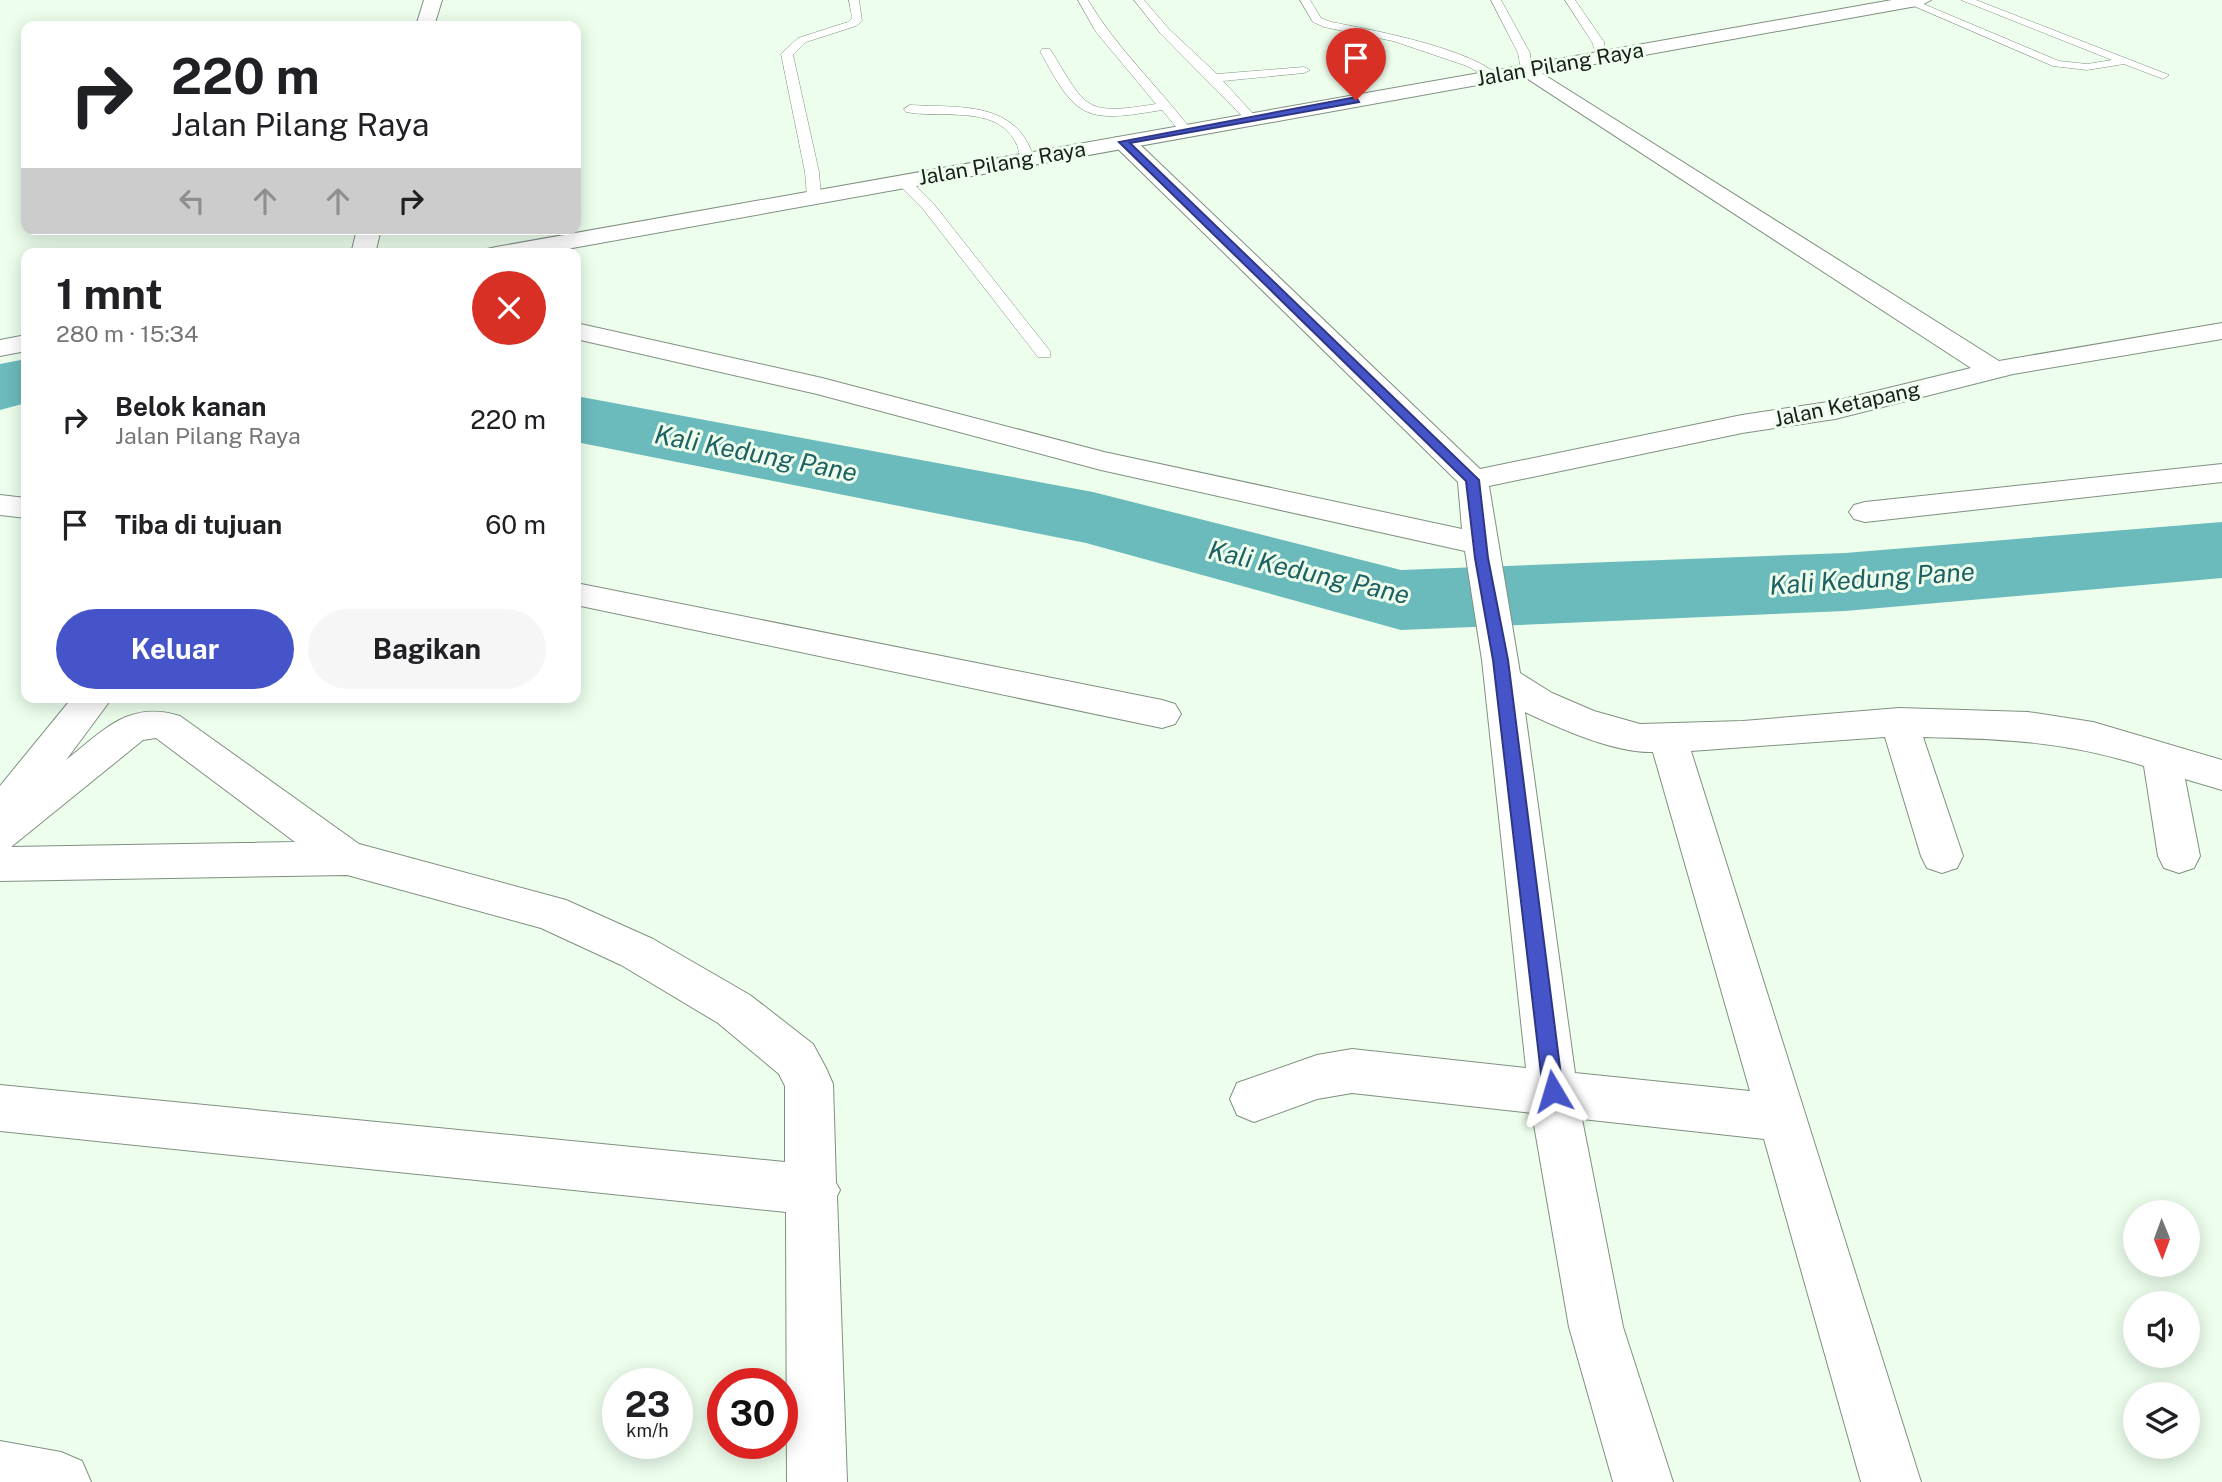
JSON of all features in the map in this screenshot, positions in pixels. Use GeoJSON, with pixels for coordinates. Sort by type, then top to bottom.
{"type":"FeatureCollection","features":[{"type":"Feature","properties":{"kind":"main road"},"geometry":{"type":"LineString","coordinates":[[427,21],[433,0]]}},
{"type":"Feature","properties":{"kind":"main road","name":"Jalan Pilang Raya"},"geometry":{"type":"LineString","coordinates":[[529,248],[1912,1]]}},
{"type":"Feature","properties":{"kind":"main road"},"geometry":{"type":"LineString","coordinates":[[1527,70],[1997,372]]}},
{"type":"Feature","properties":{"kind":"main road"},"geometry":{"type":"LineString","coordinates":[[1124,142],[1473,480],[1501,670],[1553,1091],[1596,1327],[1643,1482]]}},
{"type":"Feature","properties":{"kind":"main road","name":"Jalan Ketapang"},"geometry":{"type":"LineString","coordinates":[[1473,480],[1742,424],[1835,410],[2100,350],[2172,341],[2222,331]]}},
{"type":"Feature","properties":{"kind":"main road"},"geometry":{"type":"LineString","coordinates":[[581,332],[822,387],[1101,461],[1482,551]]}},
{"type":"Feature","properties":{"kind":"main road"},"geometry":{"type":"LineString","coordinates":[[0,348],[21,344]]}},
{"type":"Feature","properties":{"kind":"main road"},"geometry":{"type":"LineString","coordinates":[[1865,512],[2222,473]]}},
{"type":"Feature","properties":{"kind":"main road"},"geometry":{"type":"LineString","coordinates":[[0,505],[21,507]]}},
{"type":"Feature","properties":{"kind":"main road"},"geometry":{"type":"LineString","coordinates":[[581,595],[1162,714]]}},
{"type":"Feature","properties":{"kind":"main road"},"geometry":{"type":"LineString","coordinates":[[1501,670],[1539,703],[1583,722],[1640,738],[1742,735],[1899,722],[2028,726],[2093,736],[2222,775]]}},
{"type":"Feature","properties":{"kind":"main road"},"geometry":{"type":"LineString","coordinates":[[0,815],[89,703]]}},
{"type":"Feature","properties":{"kind":"main road"},"geometry":{"type":"LineString","coordinates":[[1899,722],[1942,856]]}},
{"type":"Feature","properties":{"kind":"main road"},"geometry":{"type":"LineString","coordinates":[[0,834],[132,728],[156,724],[177,730],[347,858]]}},
{"type":"Feature","properties":{"kind":"main road"},"geometry":{"type":"LineString","coordinates":[[1668,737],[1891,1482]]}},
{"type":"Feature","properties":{"kind":"main road"},"geometry":{"type":"LineString","coordinates":[[2162,758],[2179,856]]}},
{"type":"Feature","properties":{"kind":"main road"},"geometry":{"type":"LineString","coordinates":[[0,864],[347,858],[551,913],[637,952],[734,1009],[796,1059],[809,1084],[814,1190],[817,1482]]}},
{"type":"Feature","properties":{"kind":"main road"},"geometry":{"type":"LineString","coordinates":[[1254,1099],[1317,1077],[1353,1071],[1782,1118]]}},
{"type":"Feature","properties":{"kind":"main road"},"geometry":{"type":"LineString","coordinates":[[0,1108],[814,1190]]}},
{"type":"Feature","properties":{"kind":"main road"},"geometry":{"type":"LineString","coordinates":[[0,1470],[61,1482]]}},
{"type":"Feature","properties":{"kind":"lane"},"geometry":{"type":"LineString","coordinates":[[814,197],[812,172],[787,54],[802,40],[852,24],[858,19],[854,0]]}},
{"type":"Feature","properties":{"kind":"lane"},"geometry":{"type":"LineString","coordinates":[[1083,0],[1100,30],[1186,131]]}},
{"type":"Feature","properties":{"kind":"lane"},"geometry":{"type":"LineString","coordinates":[[1139,0],[1153,20],[1216,78],[1252,119]]}},
{"type":"Feature","properties":{"kind":"lane"},"geometry":{"type":"LineString","coordinates":[[1305,0],[1317,20],[1328,25],[1396,38],[1471,64],[1493,76]]}},
{"type":"Feature","properties":{"kind":"lane"},"geometry":{"type":"LineString","coordinates":[[1496,0],[1524,53],[1527,70]]}},
{"type":"Feature","properties":{"kind":"lane"},"geometry":{"type":"LineString","coordinates":[[1570,0],[1598,42],[1602,57]]}},
{"type":"Feature","properties":{"kind":"lane"},"geometry":{"type":"LineString","coordinates":[[1966,0],[2163,75]]}},
{"type":"Feature","properties":{"kind":"lane"},"geometry":{"type":"LineString","coordinates":[[1912,1],[2057,64],[2087,67],[2124,61]]}},
{"type":"Feature","properties":{"kind":"lane"},"geometry":{"type":"LineString","coordinates":[[1046,51],[1069,94],[1087,111],[1117,114],[1166,106]]}},
{"type":"Feature","properties":{"kind":"lane"},"geometry":{"type":"LineString","coordinates":[[1216,78],[1304,70]]}},
{"type":"Feature","properties":{"kind":"lane"},"geometry":{"type":"LineString","coordinates":[[910,109],[995,117],[1011,127],[1021,138],[1027,159]]}},
{"type":"Feature","properties":{"kind":"lane"},"geometry":{"type":"LineString","coordinates":[[903,181],[928,206],[1044,354]]}},
{"type":"Feature","properties":{"kind":"waterway","name":"Kali Kedung Pane"},"geometry":{"type":"LineString","coordinates":[[0,387],[21,382]]}},
{"type":"Feature","properties":{"kind":"waterway","name":"Kali Kedung Pane"},"geometry":{"type":"LineString","coordinates":[[581,420],[1093,518],[1401,600],[1845,582],[2222,550]]}},
{"type":"Feature","properties":{"kind":"route"},"geometry":{"type":"LineString","coordinates":[[1356,100],[1124,142],[1473,480],[1482,558],[1500,660],[1553,1091]]}}]}
